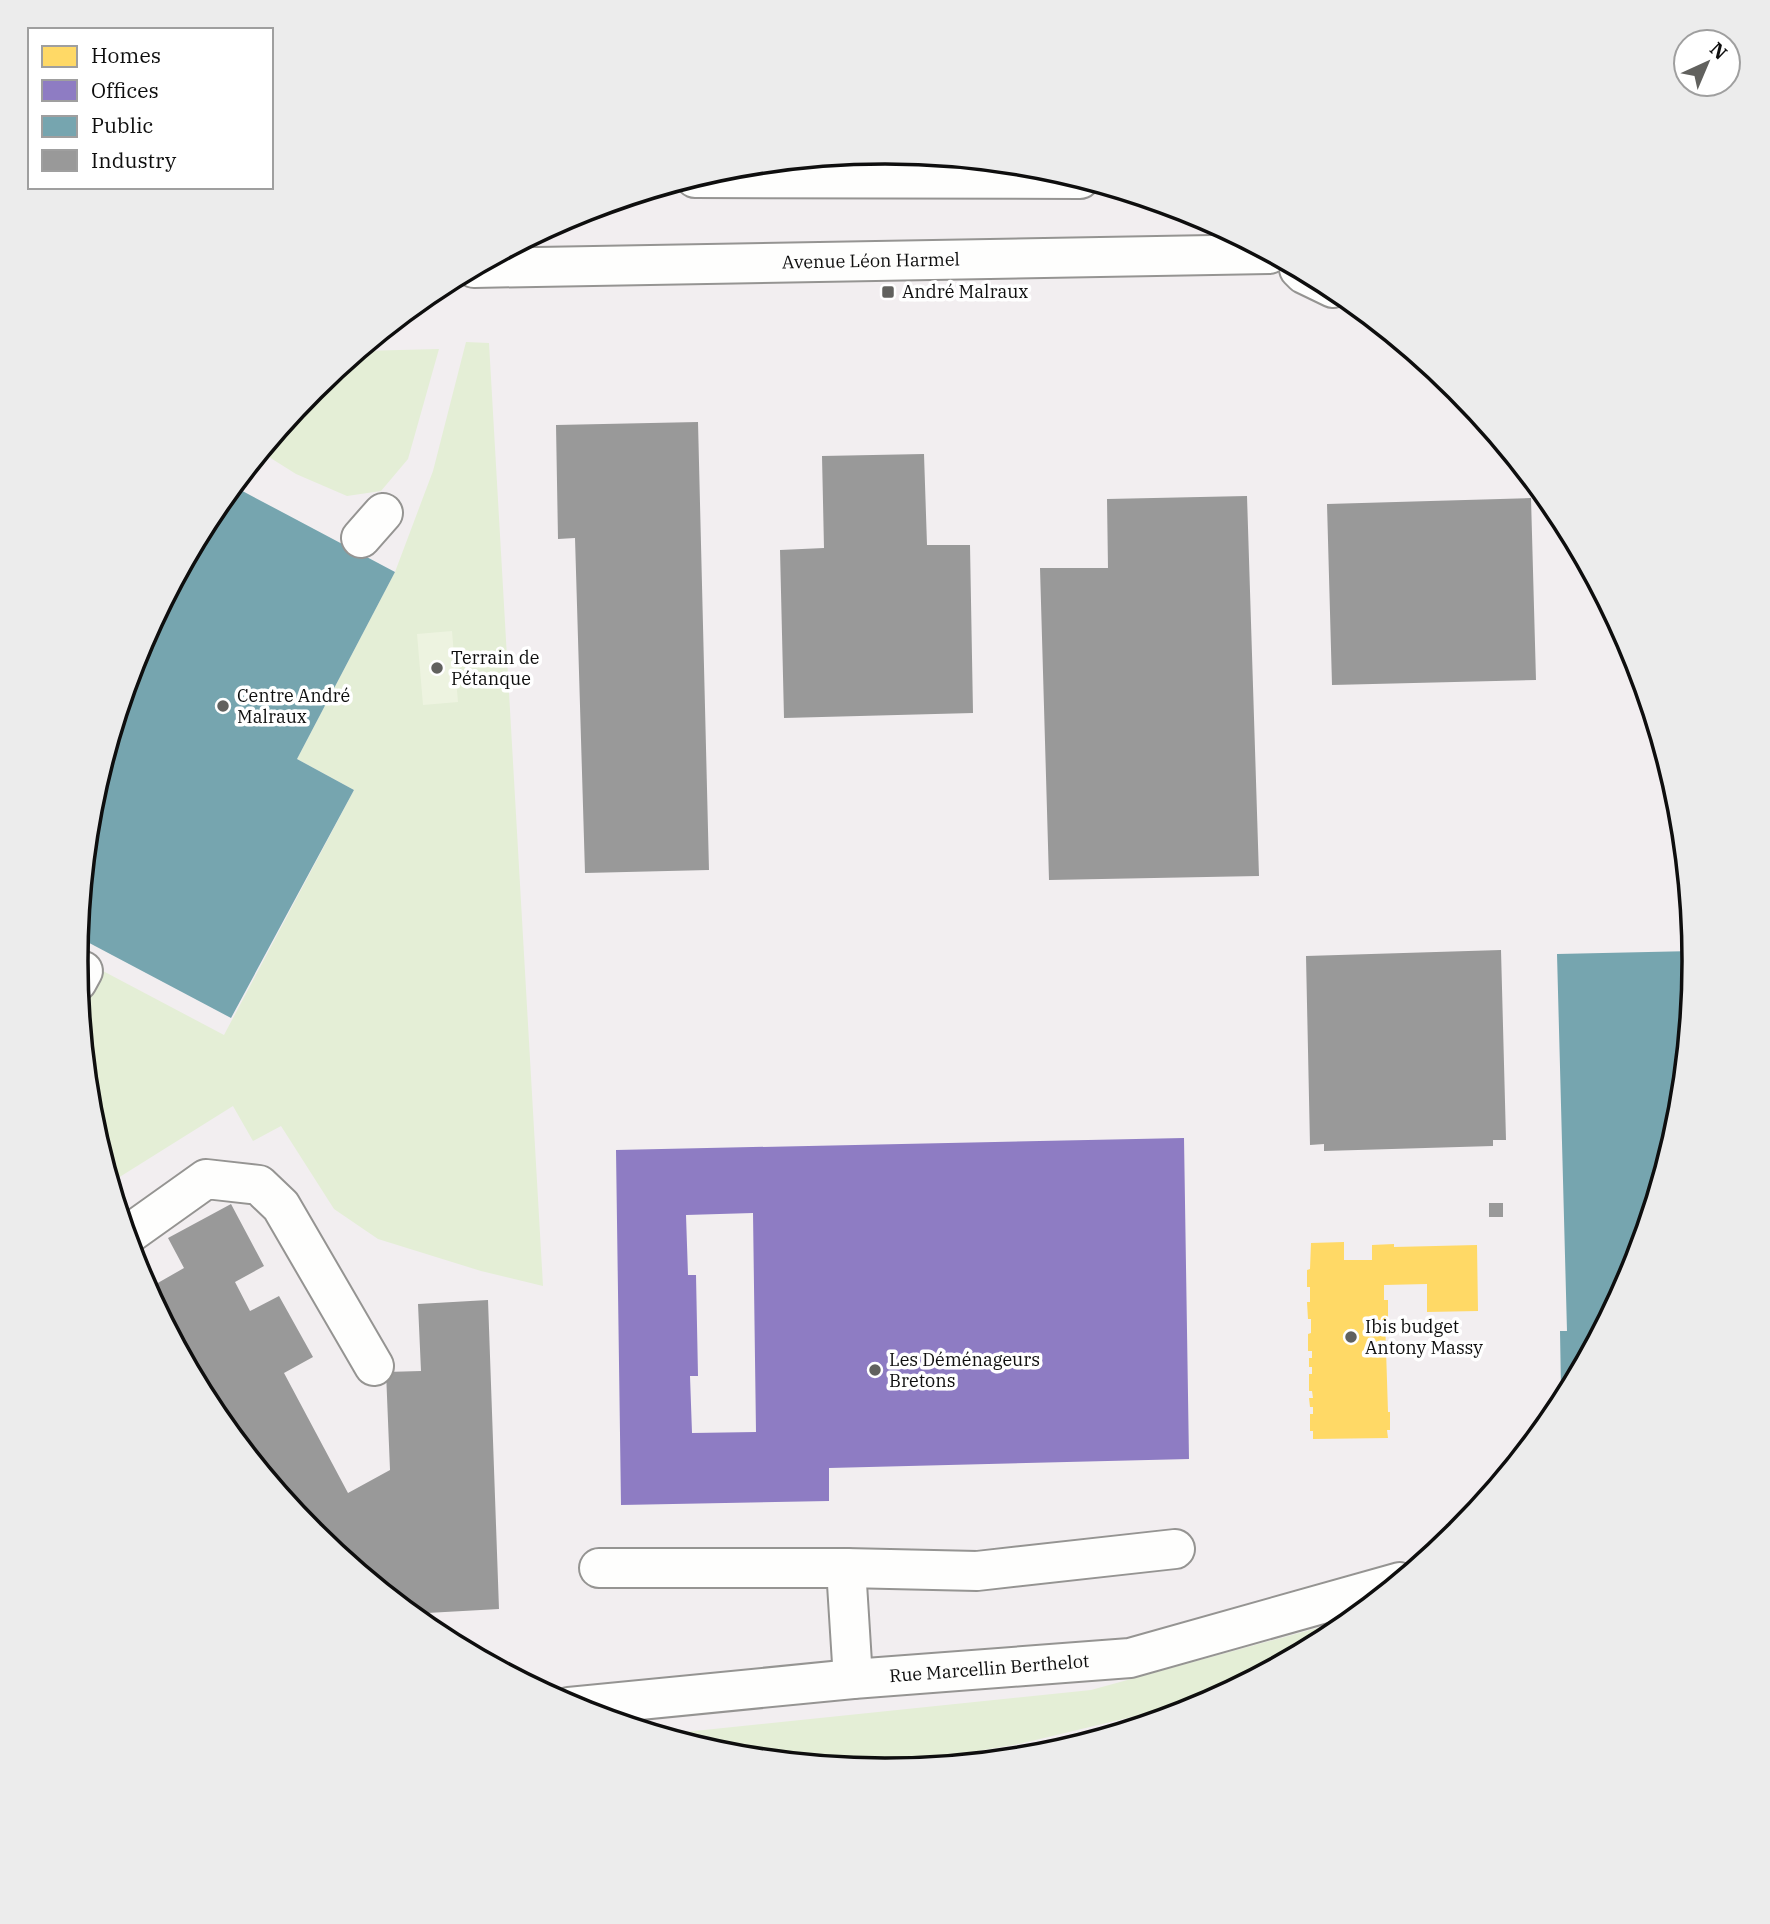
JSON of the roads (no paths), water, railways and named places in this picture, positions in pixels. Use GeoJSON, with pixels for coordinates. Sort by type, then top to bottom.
{"type":"FeatureCollection","features":[{"type":"Feature","properties":{"kind":"street"},"geometry":{"type":"LineString","coordinates":[[740,178],[1035,179]]}},
{"type":"Feature","properties":{"kind":"street","name":"Avenue Léon Harmel"},"geometry":{"type":"LineString","coordinates":[[492,268],[1252,254]]}},
{"type":"Feature","properties":{"kind":"street"},"geometry":{"type":"LineString","coordinates":[[134,1230],[206,1179],[259,1185],[281,1206],[374,1366]]}},
{"type":"Feature","properties":{"kind":"street"},"geometry":{"type":"LineString","coordinates":[[599,1568],[977,1571],[1175,1549]]}},
{"type":"Feature","properties":{"kind":"street"},"geometry":{"type":"LineString","coordinates":[[846,1568],[853,1679]]}},
{"type":"Feature","properties":{"kind":"street","name":"Rue Marcellin Berthelot"},"geometry":{"type":"LineString","coordinates":[[595,1704],[853,1679],[1130,1658],[1379,1588]]}},
{"type":"Feature","properties":{"kind":"place","name":"André Malraux"},"geometry":{"type":"Point","coordinates":[888,292]}},
{"type":"Feature","properties":{"kind":"place","name":"Terrain de Pétanque"},"geometry":{"type":"Point","coordinates":[437,668]}},
{"type":"Feature","properties":{"kind":"place","name":"Centre André Malraux"},"geometry":{"type":"Point","coordinates":[223,706]}},
{"type":"Feature","properties":{"kind":"place","name":"Ibis budget Antony Massy"},"geometry":{"type":"Point","coordinates":[1351,1337]}},
{"type":"Feature","properties":{"kind":"place","name":"Les Déménageurs Bretons"},"geometry":{"type":"Point","coordinates":[875,1370]}}]}
